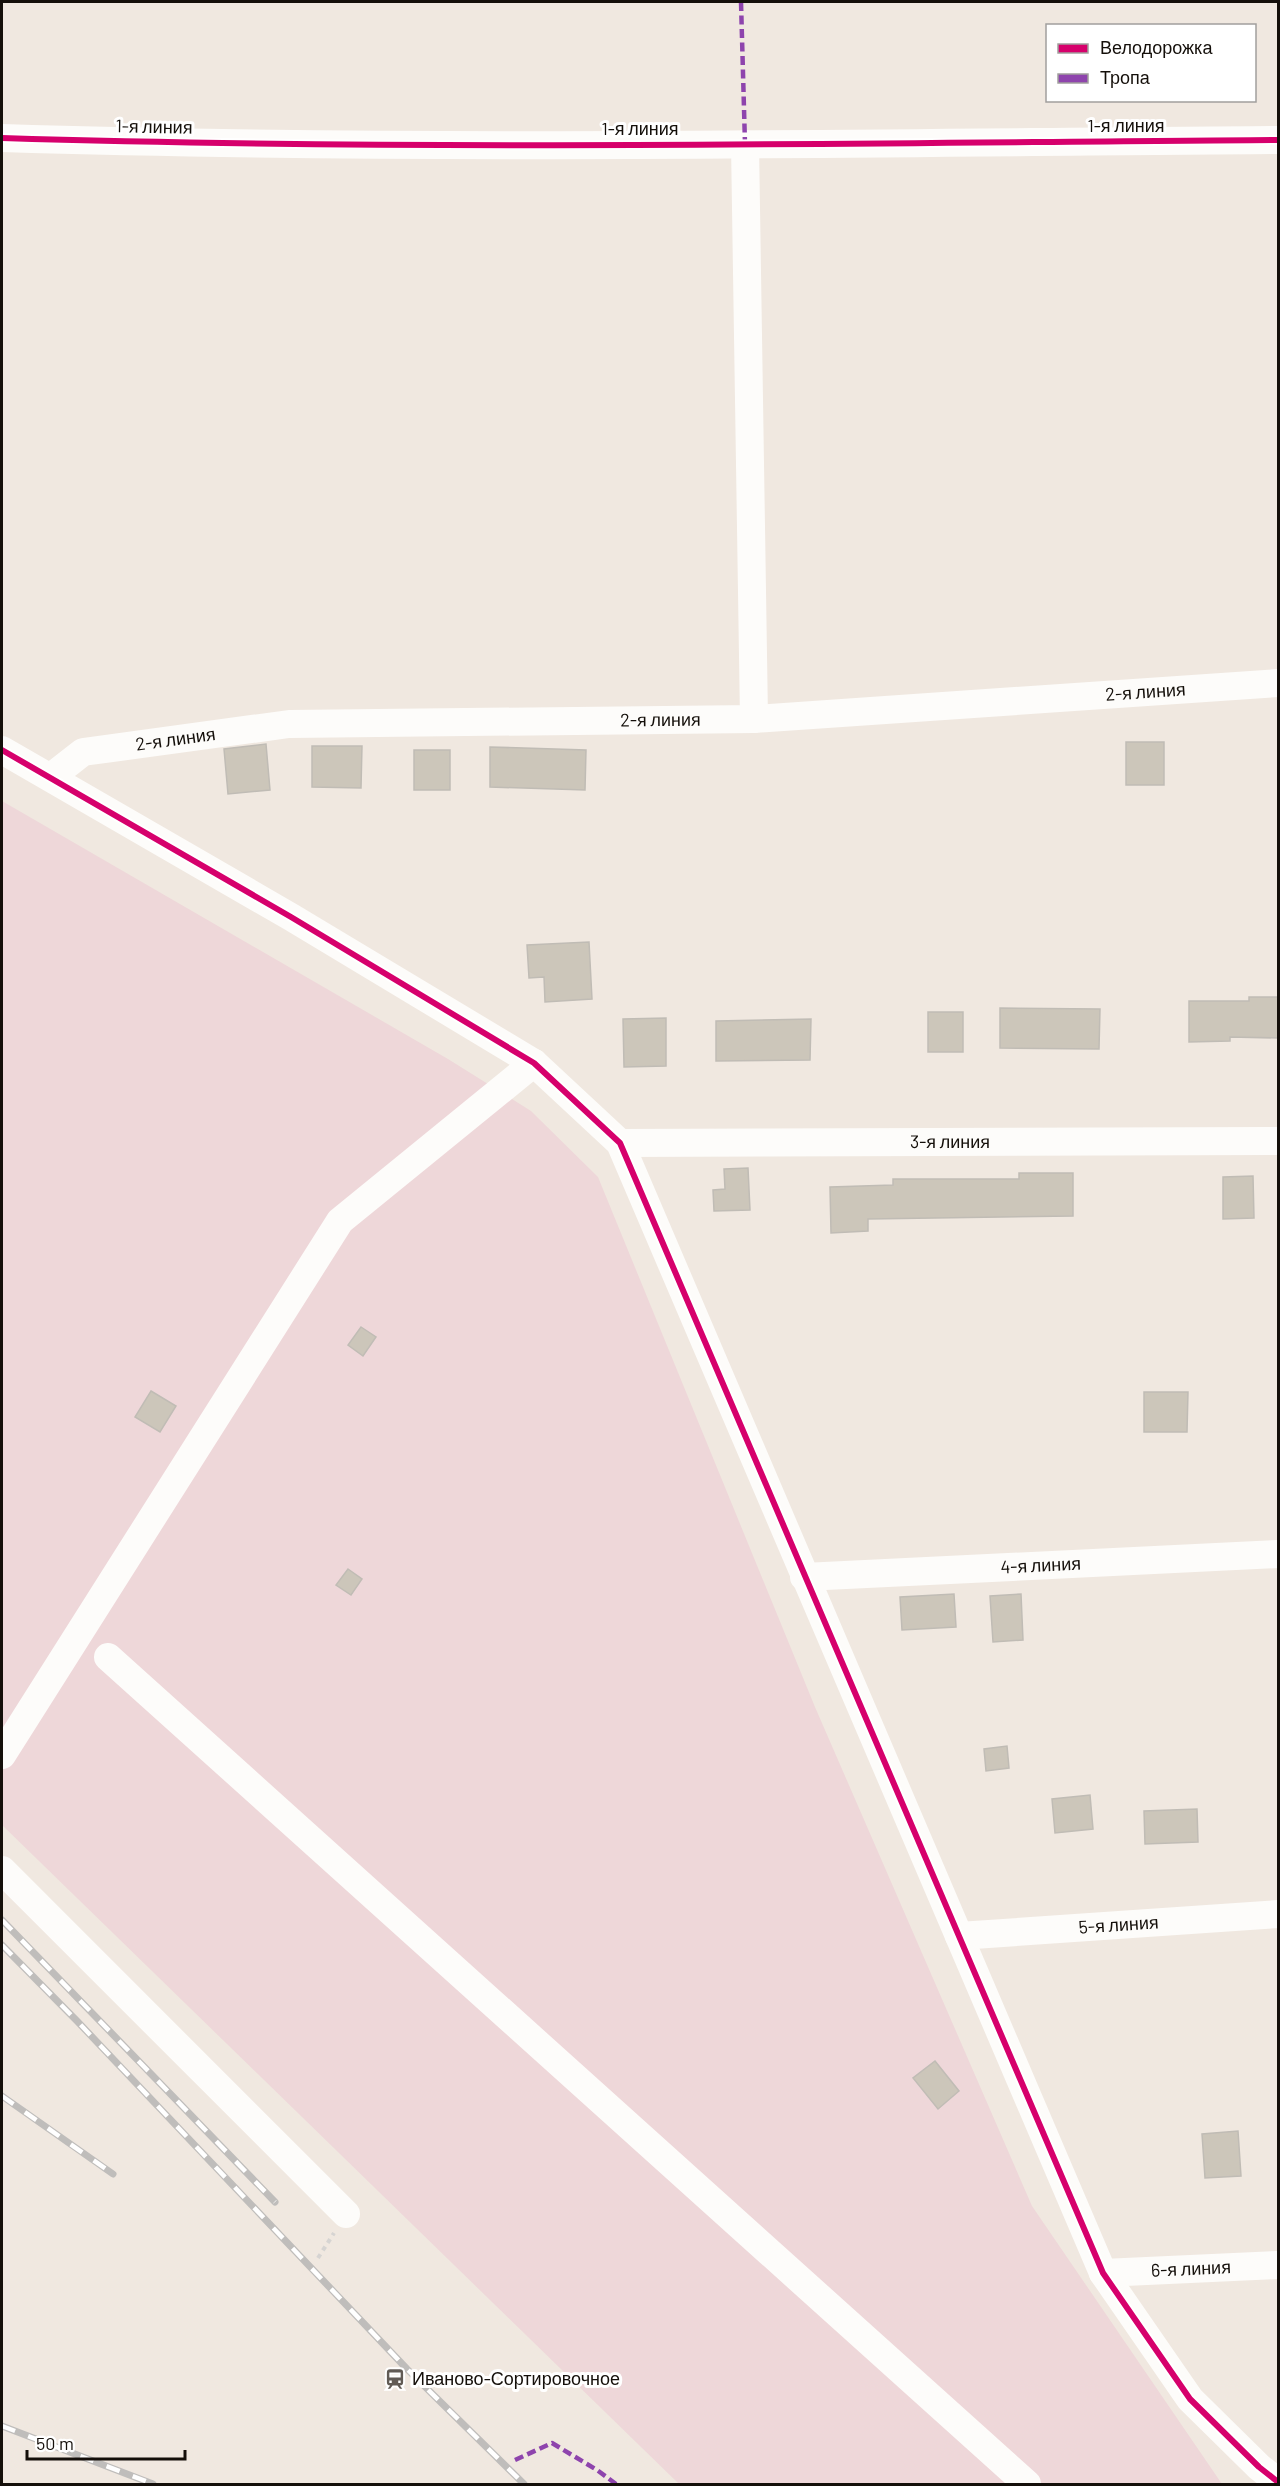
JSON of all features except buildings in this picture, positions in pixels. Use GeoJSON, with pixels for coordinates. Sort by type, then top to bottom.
{"type":"FeatureCollection","features":[{"type":"Feature","properties":{"kind":"street","name":"1-я линия"},"geometry":{"type":"LineString","coordinates":[[2,138],[184,144],[745,144],[1278,140]]}},
{"type":"Feature","properties":{"kind":"street"},"geometry":{"type":"LineString","coordinates":[[745,144],[754,719]]}},
{"type":"Feature","properties":{"kind":"street","name":"2-я линия"},"geometry":{"type":"LineString","coordinates":[[51,777],[83,752],[289,724],[754,719],[1278,682]]}},
{"type":"Feature","properties":{"kind":"street"},"geometry":{"type":"LineString","coordinates":[[2,750],[291,917],[534,1063],[620,1143],[1103,2273],[1190,2398],[1262,2478]]}},
{"type":"Feature","properties":{"kind":"street"},"geometry":{"type":"LineString","coordinates":[[2,1755],[340,1221],[534,1063]]}},
{"type":"Feature","properties":{"kind":"street","name":"3-я линия"},"geometry":{"type":"LineString","coordinates":[[620,1143],[1278,1141]]}},
{"type":"Feature","properties":{"kind":"street","name":"4-я линия"},"geometry":{"type":"LineString","coordinates":[[804,1577],[1278,1554]]}},
{"type":"Feature","properties":{"kind":"street"},"geometry":{"type":"LineString","coordinates":[[108,1657],[1028,2484]]}},
{"type":"Feature","properties":{"kind":"street"},"geometry":{"type":"LineString","coordinates":[[2,1870],[346,2214]]}},
{"type":"Feature","properties":{"kind":"street","name":"5-я линия"},"geometry":{"type":"LineString","coordinates":[[959,1936],[1278,1914]]}},
{"type":"Feature","properties":{"kind":"street","name":"6-я линия"},"geometry":{"type":"LineString","coordinates":[[1103,2273],[1278,2265]]}},
{"type":"Feature","properties":{"kind":"shaded area"},"geometry":{"type":"Polygon","coordinates":[[[2,801],[448,1059],[531,1111],[598,1177],[815,1707],[1032,2206],[1222,2484],[679,2484],[2,1825],[2,801]]]}},
{"type":"Feature","properties":{"kind":"railway"},"geometry":{"type":"LineString","coordinates":[[2,1920],[275,2202]]}},
{"type":"Feature","properties":{"kind":"railway"},"geometry":{"type":"LineString","coordinates":[[2,1945],[407,2369],[524,2484]]}},
{"type":"Feature","properties":{"kind":"railway"},"geometry":{"type":"LineString","coordinates":[[2,2096],[113,2174]]}},
{"type":"Feature","properties":{"kind":"railway"},"geometry":{"type":"LineString","coordinates":[[2,2426],[153,2484]]}},
{"type":"Feature","properties":{"kind":"marked path"},"geometry":{"type":"LineString","coordinates":[[741,2],[745,144]]}},
{"type":"Feature","properties":{"kind":"marked path"},"geometry":{"type":"LineString","coordinates":[[515,2460],[552,2443],[616,2484]]}},
{"type":"Feature","properties":{"kind":"cycle path"},"geometry":{"type":"LineString","coordinates":[[2,138],[480,145],[1278,140]]}},
{"type":"Feature","properties":{"kind":"cycle path"},"geometry":{"type":"LineString","coordinates":[[2,750],[291,917],[534,1063],[620,1143],[1103,2273],[1190,2399],[1259,2467],[1278,2482]]}},
{"type":"Feature","properties":{"kind":"place","name":"Иваново-Сортировочное"},"geometry":{"type":"Point","coordinates":[395,2379]}}]}
